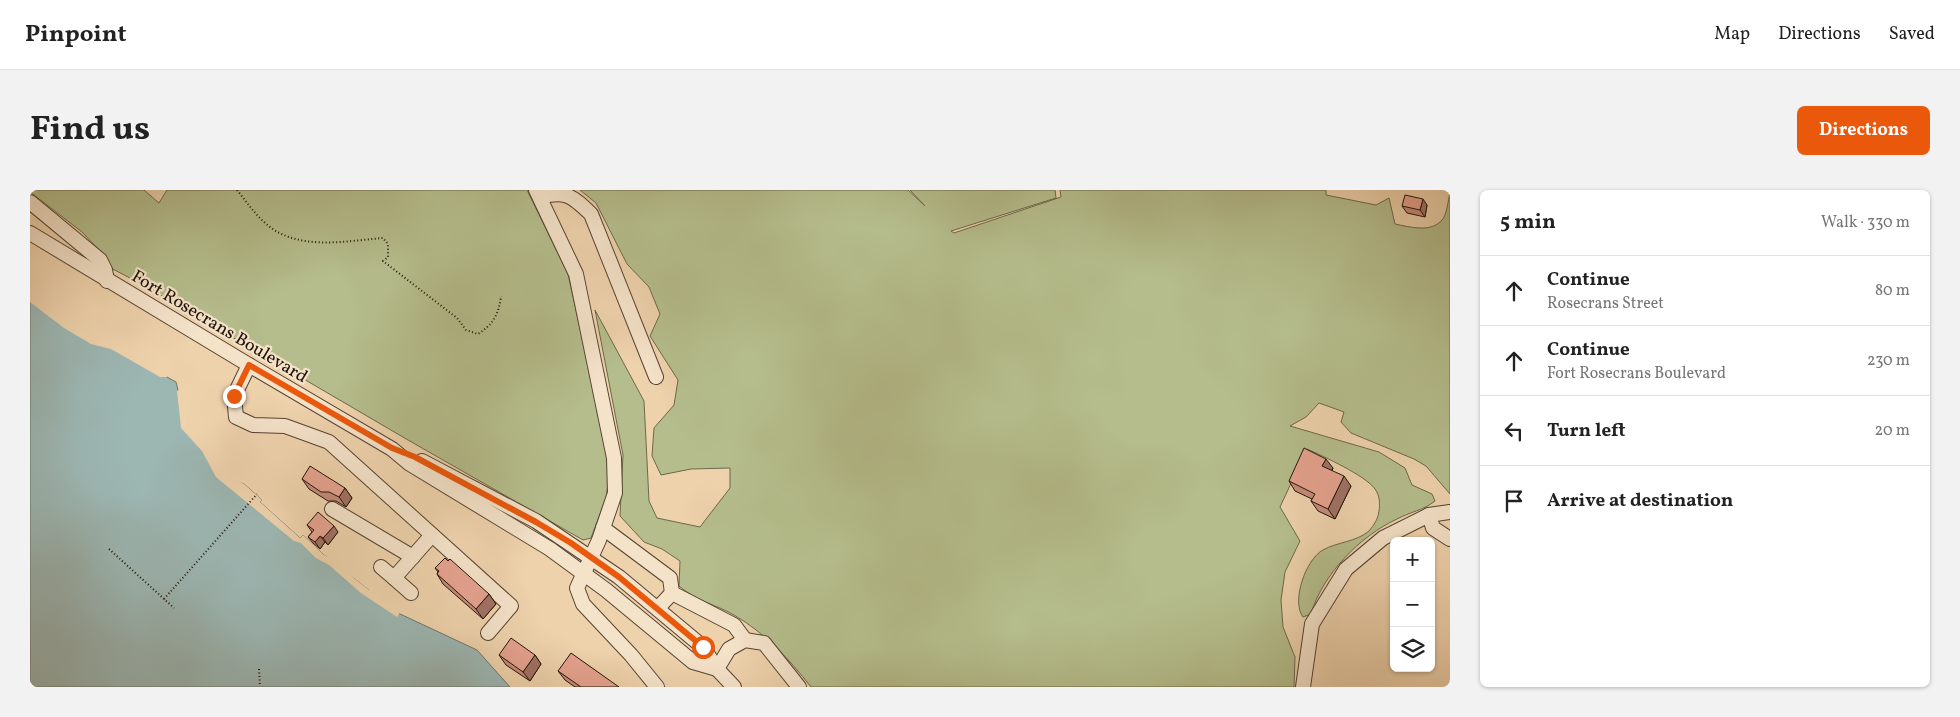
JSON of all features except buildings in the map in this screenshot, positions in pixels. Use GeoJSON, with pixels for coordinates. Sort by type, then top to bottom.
{"type":"FeatureCollection","features":[{"type":"Feature","properties":{"kind":"street"},"geometry":{"type":"LineString","coordinates":[[656,377],[591,214],[572,196],[554,192],[538,193],[576,274],[614,458],[615,493],[603,528],[577,588],[584,604],[657,687]]}},
{"type":"Feature","properties":{"kind":"street"},"geometry":{"type":"LineString","coordinates":[[30,202],[100,260],[105,270],[107,281]]}},
{"type":"Feature","properties":{"kind":"street","name":"Fort Rosecrans Boulevard"},"geometry":{"type":"LineString","coordinates":[[30,234],[392,448],[415,457],[536,522],[591,557],[658,608],[703,647],[717,669],[734,687]]}},
{"type":"Feature","properties":{"kind":"street"},"geometry":{"type":"LineString","coordinates":[[249,365],[234,396],[236,417],[253,425],[285,426],[329,442],[511,606],[488,633]]}},
{"type":"Feature","properties":{"kind":"street","name":"Fort Rosecrans Boulevard"},"geometry":{"type":"LineString","coordinates":[[392,448],[410,464],[550,549],[606,590],[693,662],[717,669]]}},
{"type":"Feature","properties":{"kind":"street"},"geometry":{"type":"LineString","coordinates":[[332,509],[413,557]]}},
{"type":"Feature","properties":{"kind":"street"},"geometry":{"type":"LineString","coordinates":[[1304,687],[1312,624],[1346,570],[1383,538],[1428,515],[1450,512]]}},
{"type":"Feature","properties":{"kind":"street"},"geometry":{"type":"LineString","coordinates":[[1428,515],[1434,528],[1450,539]]}},
{"type":"Feature","properties":{"kind":"street"},"geometry":{"type":"LineString","coordinates":[[603,528],[670,578],[672,593]]}},
{"type":"Feature","properties":{"kind":"street"},"geometry":{"type":"LineString","coordinates":[[394,578],[432,536]]}},
{"type":"Feature","properties":{"kind":"street"},"geometry":{"type":"LineString","coordinates":[[381,567],[411,593]]}},
{"type":"Feature","properties":{"kind":"street"},"geometry":{"type":"LineString","coordinates":[[658,608],[672,593]]}},
{"type":"Feature","properties":{"kind":"street"},"geometry":{"type":"LineString","coordinates":[[672,593],[734,625],[745,640]]}},
{"type":"Feature","properties":{"kind":"street"},"geometry":{"type":"LineString","coordinates":[[717,669],[730,649],[745,640],[764,643],[799,687]]}},
{"type":"Feature","properties":{"kind":"path"},"geometry":{"type":"LineString","coordinates":[[237,190],[265,223],[287,236],[312,244],[383,238],[388,244],[388,257],[383,261],[457,318],[466,330],[478,334],[489,328],[499,309],[501,296]]}},
{"type":"Feature","properties":{"kind":"path"},"geometry":{"type":"LineString","coordinates":[[164,599],[257,494]]}},
{"type":"Feature","properties":{"kind":"path"},"geometry":{"type":"LineString","coordinates":[[109,549],[174,608]]}},
{"type":"Feature","properties":{"kind":"path"},"geometry":{"type":"LineString","coordinates":[[259,669],[260,686]]}},
{"type":"Feature","properties":{"kind":"green space"},"geometry":{"type":"Polygon","coordinates":[[[30,190],[144,190],[159,203],[167,190],[527,190],[568,274],[605,442],[609,476],[606,498],[591,538],[583,540],[109,267],[104,255],[82,232],[30,192],[30,190]]]}},
{"type":"Feature","properties":{"kind":"green space"},"geometry":{"type":"Polygon","coordinates":[[[580,190],[908,190],[925,206],[910,190],[1055,190],[1056,198],[951,231],[954,233],[1061,197],[1060,190],[1326,190],[1326,195],[1376,205],[1389,198],[1395,224],[1420,228],[1432,227],[1444,218],[1450,193],[1450,494],[1426,466],[1414,459],[1351,433],[1341,422],[1344,412],[1319,403],[1306,417],[1290,426],[1379,452],[1405,468],[1412,485],[1432,494],[1435,501],[1426,507],[1383,526],[1356,546],[1333,571],[1316,599],[1311,614],[1303,617],[1300,610],[1300,591],[1302,581],[1311,562],[1323,550],[1364,535],[1369,531],[1377,519],[1380,506],[1375,489],[1363,478],[1307,449],[1280,507],[1300,541],[1285,572],[1281,600],[1283,627],[1295,657],[1294,687],[811,687],[794,666],[756,630],[727,611],[693,596],[679,586],[680,561],[662,549],[644,542],[620,516],[623,455],[595,310],[644,401],[649,501],[657,518],[700,527],[730,488],[730,468],[691,469],[661,475],[652,456],[654,428],[674,405],[678,380],[650,336],[660,314],[649,287],[627,264],[596,203],[580,190]]]}},
{"type":"Feature","properties":{"kind":"water"},"geometry":{"type":"Polygon","coordinates":[[[30,294],[75,326],[176,382],[187,426],[226,478],[244,484],[262,500],[260,502],[300,538],[303,535],[324,555],[398,613],[477,650],[510,687],[30,687],[30,294]]]}},
{"type":"Feature","properties":{"kind":"pier"},"geometry":{"type":"Polygon","coordinates":[[[30,292],[76,325],[166,373],[167,377],[160,377],[111,349],[91,344],[64,328],[30,302],[30,292]]]}},
{"type":"Feature","properties":{"kind":"pier"},"geometry":{"type":"Polygon","coordinates":[[[181,389],[189,425],[228,476],[244,484],[262,500],[260,502],[300,538],[303,535],[324,555],[336,562],[369,590],[373,590],[401,611],[397,617],[361,593],[329,565],[316,558],[301,543],[294,541],[216,477],[202,451],[181,428],[177,391],[181,389]]]}},
{"type":"Feature","properties":{"kind":"route"},"geometry":{"type":"LineString","coordinates":[[234,396],[249,365],[392,448],[415,457],[571,543],[619,577],[703,647]]}}]}
